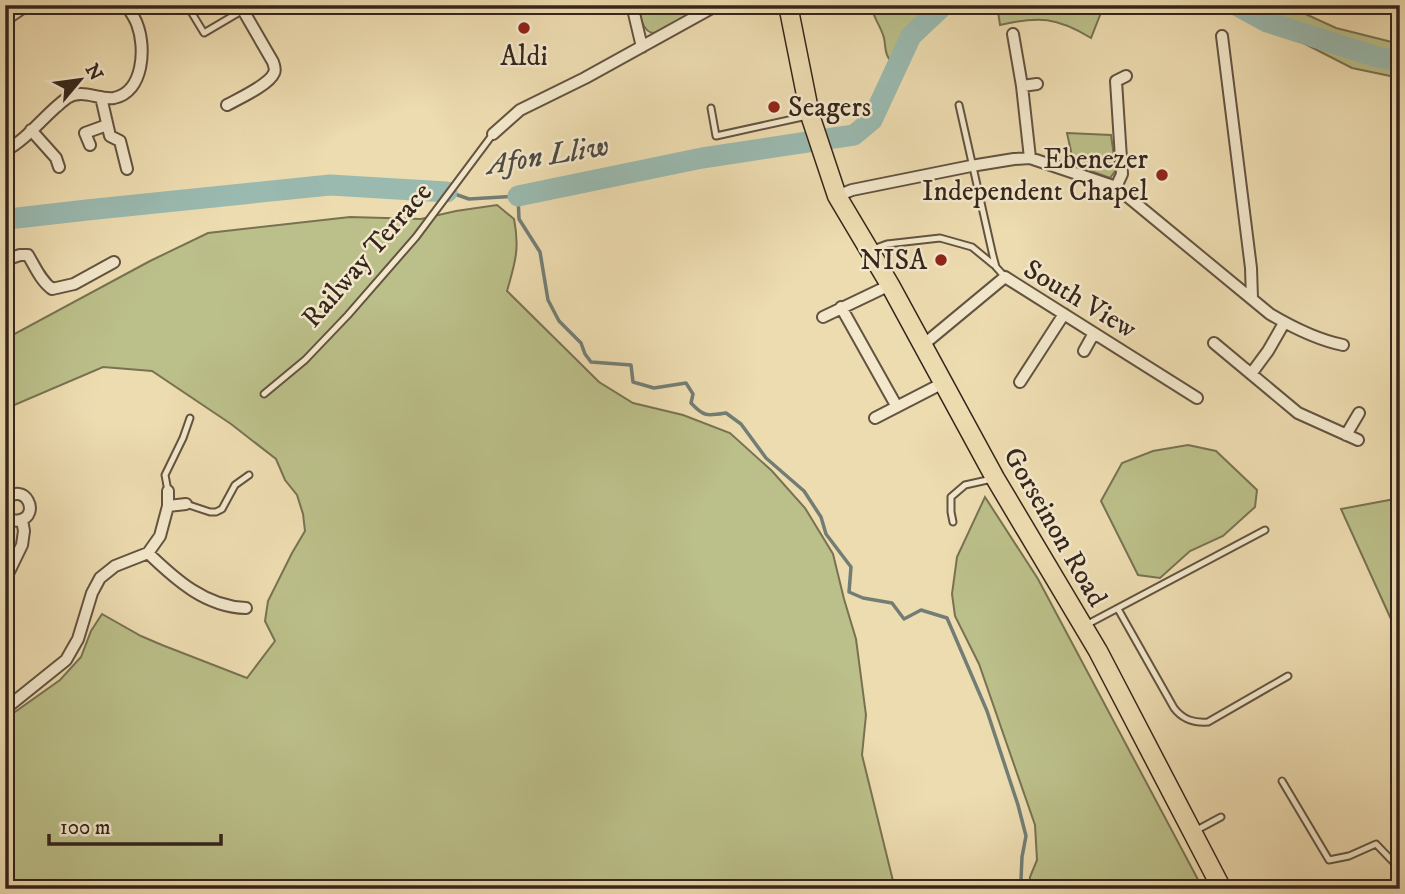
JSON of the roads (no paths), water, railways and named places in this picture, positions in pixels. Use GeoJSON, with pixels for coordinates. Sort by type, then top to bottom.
{"type":"FeatureCollection","features":[{"type":"Feature","properties":{"kind":"main road","name":"Gorseinon Road"},"geometry":{"type":"LineString","coordinates":[[788,5],[811,119],[837,196],[890,285],[995,478],[1104,663],[1222,889]]}},
{"type":"Feature","properties":{"kind":"street"},"geometry":{"type":"LineString","coordinates":[[5,20],[27,5]]}},
{"type":"Feature","properties":{"kind":"street"},"geometry":{"type":"LineString","coordinates":[[5,151],[74,94],[110,98],[129,91],[138,74],[142,43],[137,23],[126,5]]}},
{"type":"Feature","properties":{"kind":"street"},"geometry":{"type":"LineString","coordinates":[[632,5],[642,47]]}},
{"type":"Feature","properties":{"kind":"street"},"geometry":{"type":"LineString","coordinates":[[493,134],[520,110],[585,78],[717,5]]}},
{"type":"Feature","properties":{"kind":"street"},"geometry":{"type":"LineString","coordinates":[[227,105],[274,74],[274,62],[241,8]]}},
{"type":"Feature","properties":{"kind":"street"},"geometry":{"type":"LineString","coordinates":[[1013,34],[1030,158]]}},
{"type":"Feature","properties":{"kind":"street"},"geometry":{"type":"LineString","coordinates":[[1236,45],[1222,41],[1251,268],[1252,299]]}},
{"type":"Feature","properties":{"kind":"street"},"geometry":{"type":"LineString","coordinates":[[1116,187],[1122,174],[1116,81],[1126,76]]}},
{"type":"Feature","properties":{"kind":"street"},"geometry":{"type":"LineString","coordinates":[[1022,86],[1037,84]]}},
{"type":"Feature","properties":{"kind":"street"},"geometry":{"type":"LineString","coordinates":[[101,97],[110,136],[120,141],[127,169]]}},
{"type":"Feature","properties":{"kind":"street"},"geometry":{"type":"LineString","coordinates":[[90,145],[85,133],[107,125]]}},
{"type":"Feature","properties":{"kind":"street"},"geometry":{"type":"LineString","coordinates":[[31,130],[56,158],[59,167]]}},
{"type":"Feature","properties":{"kind":"street"},"geometry":{"type":"LineString","coordinates":[[837,196],[852,190],[971,166],[1030,158],[1116,187],[1270,314],[1284,323],[1338,344],[1330,355]]}},
{"type":"Feature","properties":{"kind":"street"},"geometry":{"type":"LineString","coordinates":[[5,260],[28,255],[42,279],[52,289],[74,284],[114,262]]}},
{"type":"Feature","properties":{"kind":"street","name":"South View"},"geometry":{"type":"LineString","coordinates":[[923,345],[1005,277],[1094,333],[1183,395],[1197,398]]}},
{"type":"Feature","properties":{"kind":"street"},"geometry":{"type":"LineString","coordinates":[[823,317],[890,285]]}},
{"type":"Feature","properties":{"kind":"street"},"geometry":{"type":"LineString","coordinates":[[841,307],[897,407]]}},
{"type":"Feature","properties":{"kind":"street"},"geometry":{"type":"LineString","coordinates":[[1020,381],[1064,314]]}},
{"type":"Feature","properties":{"kind":"street"},"geometry":{"type":"LineString","coordinates":[[1251,374],[1284,323]]}},
{"type":"Feature","properties":{"kind":"street"},"geometry":{"type":"LineString","coordinates":[[1084,351],[1094,333]]}},
{"type":"Feature","properties":{"kind":"street"},"geometry":{"type":"LineString","coordinates":[[1222,343],[1251,374],[1298,412],[1358,440]]}},
{"type":"Feature","properties":{"kind":"street"},"geometry":{"type":"LineString","coordinates":[[875,418],[943,383]]}},
{"type":"Feature","properties":{"kind":"street"},"geometry":{"type":"LineString","coordinates":[[1346,435],[1359,413]]}},
{"type":"Feature","properties":{"kind":"street"},"geometry":{"type":"LineString","coordinates":[[5,709],[66,660],[78,639],[92,593],[100,578],[115,566],[148,553],[160,536],[168,506],[168,491]]}},
{"type":"Feature","properties":{"kind":"street"},"geometry":{"type":"LineString","coordinates":[[5,500],[20,494],[28,499],[30,508],[22,520],[11,520],[5,515]]}},
{"type":"Feature","properties":{"kind":"street"},"geometry":{"type":"LineString","coordinates":[[168,506],[186,504]]}},
{"type":"Feature","properties":{"kind":"street"},"geometry":{"type":"LineString","coordinates":[[5,580],[22,545],[22,520]]}},
{"type":"Feature","properties":{"kind":"street"},"geometry":{"type":"LineString","coordinates":[[148,553],[197,594],[232,612],[246,608]]}},
{"type":"Feature","properties":{"kind":"lane"},"geometry":{"type":"LineString","coordinates":[[187,5],[204,33],[241,8]]}},
{"type":"Feature","properties":{"kind":"lane"},"geometry":{"type":"LineString","coordinates":[[959,105],[996,267]]}},
{"type":"Feature","properties":{"kind":"lane"},"geometry":{"type":"LineString","coordinates":[[711,108],[716,136],[811,119]]}},
{"type":"Feature","properties":{"kind":"lane","name":"Railway Terrace"},"geometry":{"type":"LineString","coordinates":[[264,394],[305,360],[348,315],[416,237],[493,134]]}},
{"type":"Feature","properties":{"kind":"lane"},"geometry":{"type":"LineString","coordinates":[[870,250],[887,244],[940,238],[972,247],[1005,277]]}},
{"type":"Feature","properties":{"kind":"lane"},"geometry":{"type":"LineString","coordinates":[[168,491],[165,475],[190,418]]}},
{"type":"Feature","properties":{"kind":"lane"},"geometry":{"type":"LineString","coordinates":[[186,504],[216,512],[222,509],[235,485],[249,475]]}},
{"type":"Feature","properties":{"kind":"lane"},"geometry":{"type":"LineString","coordinates":[[953,522],[951,497],[965,485],[995,478]]}},
{"type":"Feature","properties":{"kind":"lane"},"geometry":{"type":"LineString","coordinates":[[1083,627],[1265,530]]}},
{"type":"Feature","properties":{"kind":"lane"},"geometry":{"type":"LineString","coordinates":[[1118,609],[1174,708],[1187,720],[1208,722],[1288,676]]}},
{"type":"Feature","properties":{"kind":"lane"},"geometry":{"type":"LineString","coordinates":[[1282,781],[1329,860],[1349,856],[1376,844],[1400,869]]}},
{"type":"Feature","properties":{"kind":"lane"},"geometry":{"type":"LineString","coordinates":[[1193,832],[1221,817]]}},
{"type":"Feature","properties":{"kind":"waterway","name":"Afon Lliw"},"geometry":{"type":"LineString","coordinates":[[518,196],[702,158],[854,135],[872,120],[911,36],[944,5]]}},
{"type":"Feature","properties":{"kind":"waterway","name":"Afon Lliw"},"geometry":{"type":"LineString","coordinates":[[1236,5],[1267,22],[1377,57],[1400,61]]}},
{"type":"Feature","properties":{"kind":"waterway","name":"Afon Lliw"},"geometry":{"type":"LineString","coordinates":[[5,220],[330,185],[447,192]]}},
{"type":"Feature","properties":{"kind":"waterway"},"geometry":{"type":"LineString","coordinates":[[449,192],[469,199],[518,196],[519,219],[540,252],[548,300],[559,321],[581,343],[591,362],[631,365],[633,382],[654,388],[686,383],[693,394],[691,403],[699,411],[710,415],[726,413],[741,424],[766,458],[804,491],[821,517],[826,534],[851,567],[849,592],[863,598],[892,603],[904,619],[921,610],[947,618],[987,711],[1018,805],[1026,836],[1022,857],[1022,889]]}},
{"type":"Feature","properties":{"kind":"place","name":"Aldi"},"geometry":{"type":"Point","coordinates":[524,28]}},
{"type":"Feature","properties":{"kind":"place","name":"Seagers"},"geometry":{"type":"Point","coordinates":[774,107]}},
{"type":"Feature","properties":{"kind":"place","name":"Ebenezer Independent Chapel"},"geometry":{"type":"Point","coordinates":[1162,175]}},
{"type":"Feature","properties":{"kind":"place","name":"NISA"},"geometry":{"type":"Point","coordinates":[941,260]}}]}
